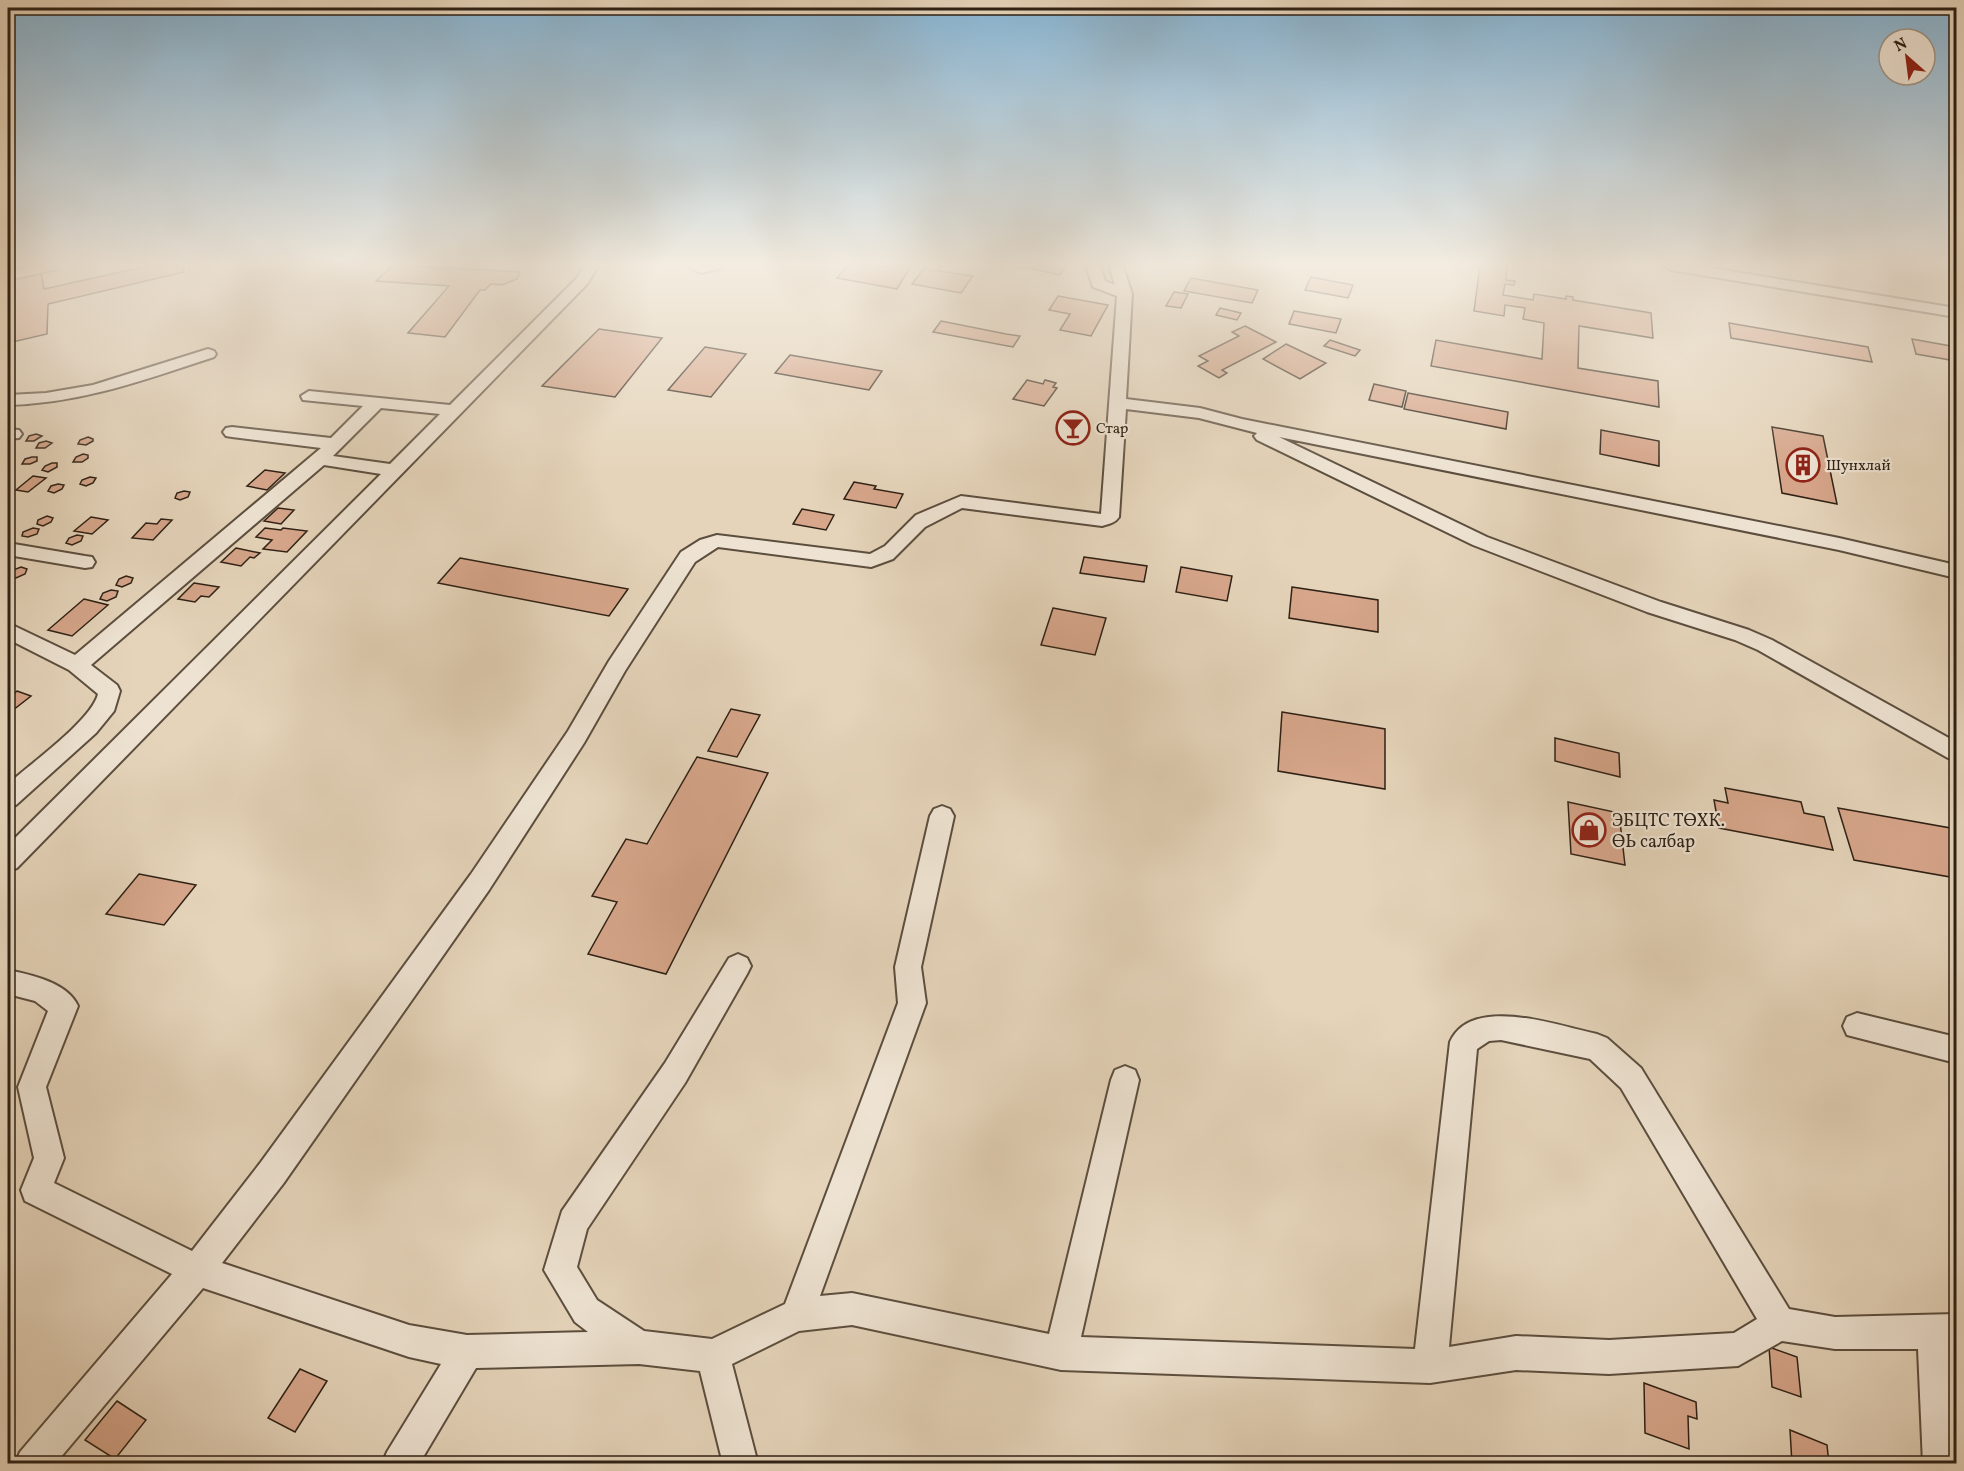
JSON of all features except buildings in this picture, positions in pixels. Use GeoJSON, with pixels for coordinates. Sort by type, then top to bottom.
{"type":"FeatureCollection","features":[{"type":"Feature","properties":{"kind":"street"},"geometry":{"type":"LineString","coordinates":[[8,861],[528,335]]}},
{"type":"Feature","properties":{"kind":"street"},"geometry":{"type":"LineString","coordinates":[[32,1464],[197,1270],[320,1107],[480,882],[576,737],[617,666],[688,557],[707,544],[717,541],[866,561],[881,559],[918,523],[961,502],[1109,519],[1123,335]]}},
{"type":"Feature","properties":{"kind":"street"},"geometry":{"type":"LineString","coordinates":[[8,400],[46,398],[96,390],[208,354]]}},
{"type":"Feature","properties":{"kind":"street"},"geometry":{"type":"LineString","coordinates":[[309,396],[453,410]]}},
{"type":"Feature","properties":{"kind":"street"},"geometry":{"type":"LineString","coordinates":[[77,665],[320,459],[377,402]]}},
{"type":"Feature","properties":{"kind":"street"},"geometry":{"type":"LineString","coordinates":[[1119,403],[1200,413],[1240,424],[1816,539],[1956,571]]}},
{"type":"Feature","properties":{"kind":"street"},"geometry":{"type":"LineString","coordinates":[[1240,424],[1480,541],[1765,645],[1956,752]]}},
{"type":"Feature","properties":{"kind":"street"},"geometry":{"type":"LineString","coordinates":[[232,432],[336,444]]}},
{"type":"Feature","properties":{"kind":"street"},"geometry":{"type":"LineString","coordinates":[[320,459],[393,470]]}},
{"type":"Feature","properties":{"kind":"street"},"geometry":{"type":"LineString","coordinates":[[8,549],[85,562]]}},
{"type":"Feature","properties":{"kind":"street"},"geometry":{"type":"LineString","coordinates":[[8,630],[77,665],[109,691],[106,705],[87,727],[8,798]]}},
{"type":"Feature","properties":{"kind":"street"},"geometry":{"type":"LineString","coordinates":[[797,1315],[912,1003],[908,967],[942,816]]}},
{"type":"Feature","properties":{"kind":"street"},"geometry":{"type":"LineString","coordinates":[[639,1347],[586,1311],[560,1270],[573,1222],[675,1073],[738,966]]}},
{"type":"Feature","properties":{"kind":"street"},"geometry":{"type":"LineString","coordinates":[[8,982],[42,991],[64,1006],[32,1087],[49,1158],[36,1190],[197,1270],[410,1341],[467,1352],[639,1347],[713,1356],[797,1315],[852,1309],[1060,1353],[1430,1366],[1516,1353],[1609,1357],[1738,1348],[1779,1324],[1835,1333],[1907,1333],[1945,1330],[1941,1464]]}},
{"type":"Feature","properties":{"kind":"street"},"geometry":{"type":"LineString","coordinates":[[1857,1026],[1956,1050]]}},
{"type":"Feature","properties":{"kind":"street"},"geometry":{"type":"LineString","coordinates":[[1430,1366],[1464,1042],[1484,1029],[1501,1027],[1597,1047],[1631,1078],[1779,1324]]}},
{"type":"Feature","properties":{"kind":"street"},"geometry":{"type":"LineString","coordinates":[[1060,1353],[1125,1080]]}},
{"type":"Feature","properties":{"kind":"street"},"geometry":{"type":"LineString","coordinates":[[399,1464],[467,1352]]}},
{"type":"Feature","properties":{"kind":"street"},"geometry":{"type":"LineString","coordinates":[[713,1356],[741,1464]]}},
{"type":"Feature","properties":{"kind":"place","name":"Стар"},"geometry":{"type":"Point","coordinates":[1073,428]}},
{"type":"Feature","properties":{"kind":"place","name":"Шунхлай"},"geometry":{"type":"Point","coordinates":[1803,465]}},
{"type":"Feature","properties":{"kind":"place","name":"ЭБЦТС ТӨХК. ӨЬ салбар"},"geometry":{"type":"Point","coordinates":[1589,830]}}]}
